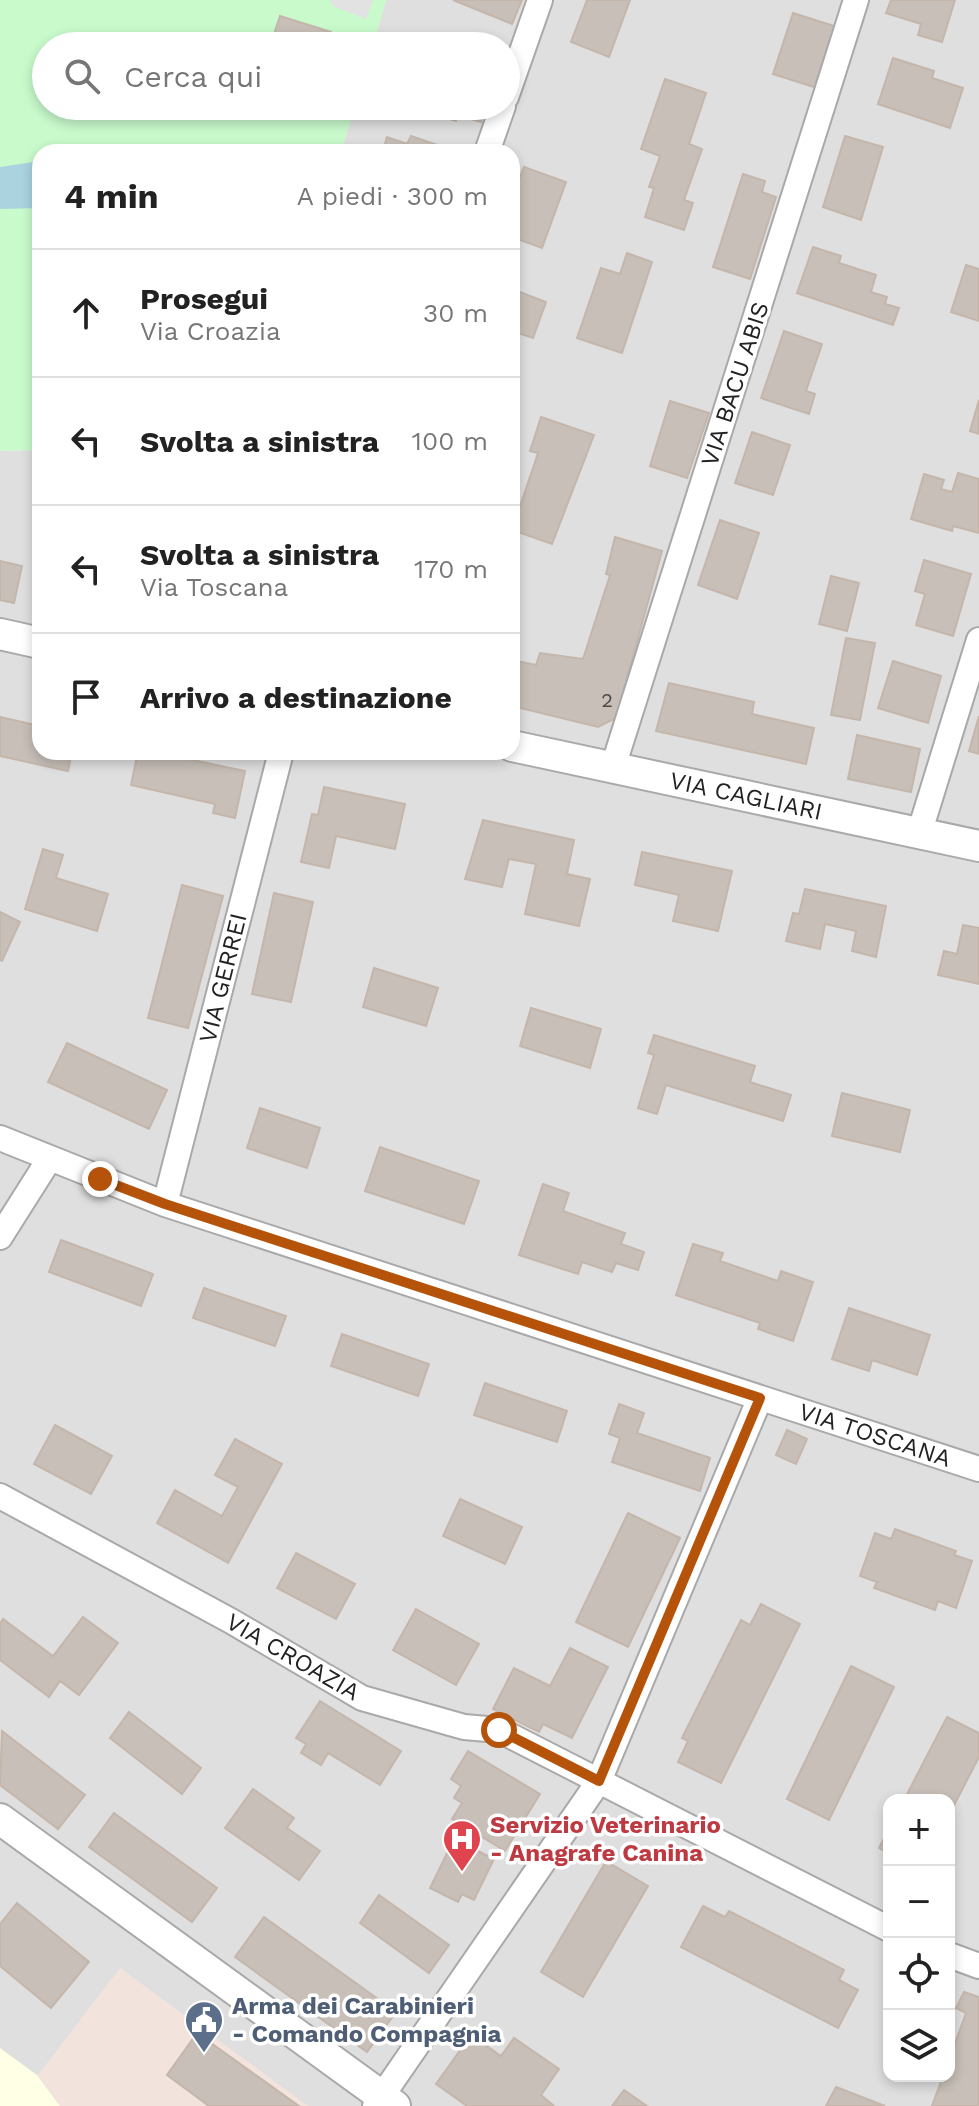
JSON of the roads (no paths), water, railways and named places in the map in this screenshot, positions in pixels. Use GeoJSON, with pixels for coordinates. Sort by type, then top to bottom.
{"type":"FeatureCollection","features":[{"type":"Feature","properties":{"kind":"street"},"geometry":{"type":"LineString","coordinates":[[520,57],[540,0]]}},
{"type":"Feature","properties":{"kind":"street","name":"VIA BACU ABIS"},"geometry":{"type":"LineString","coordinates":[[613,767],[856,0]]}},
{"type":"Feature","properties":{"kind":"street"},"geometry":{"type":"LineString","coordinates":[[490,144],[498,120]]}},
{"type":"Feature","properties":{"kind":"street"},"geometry":{"type":"LineString","coordinates":[[0,634],[32,641]]}},
{"type":"Feature","properties":{"kind":"street"},"geometry":{"type":"LineString","coordinates":[[919,834],[979,640]]}},
{"type":"Feature","properties":{"kind":"street","name":"VIA CAGLIARI"},"geometry":{"type":"LineString","coordinates":[[520,748],[979,846]]}},
{"type":"Feature","properties":{"kind":"street","name":"VIA GERREI"},"geometry":{"type":"LineString","coordinates":[[165,1204],[279,760]]}},
{"type":"Feature","properties":{"kind":"street","name":"VIA TOSCANA"},"geometry":{"type":"LineString","coordinates":[[0,1138],[165,1204],[979,1469]]}},
{"type":"Feature","properties":{"kind":"street"},"geometry":{"type":"LineString","coordinates":[[0,1237],[50,1158]]}},
{"type":"Feature","properties":{"kind":"street"},"geometry":{"type":"LineString","coordinates":[[0,1819],[384,2103],[599,1781],[760,1398]]}},
{"type":"Feature","properties":{"kind":"street","name":"VIA CROAZIA"},"geometry":{"type":"LineString","coordinates":[[0,1496],[231,1621],[362,1698],[464,1727],[499,1730],[883,1926]]}},
{"type":"Feature","properties":{"kind":"street"},"geometry":{"type":"LineString","coordinates":[[955,1957],[979,1966]]}},
{"type":"Feature","properties":{"kind":"water"},"geometry":{"type":"Polygon","coordinates":[[[32,162],[32,208],[0,209],[0,167],[32,162]]]}},
{"type":"Feature","properties":{"kind":"place","name":"Servizio Veterinario - Anagrafe Canina"},"geometry":{"type":"Point","coordinates":[462,1873]}},
{"type":"Feature","properties":{"kind":"place","name":"Arma dei Carabinieri - Comando Compagnia"},"geometry":{"type":"Point","coordinates":[204,2054]}}]}
